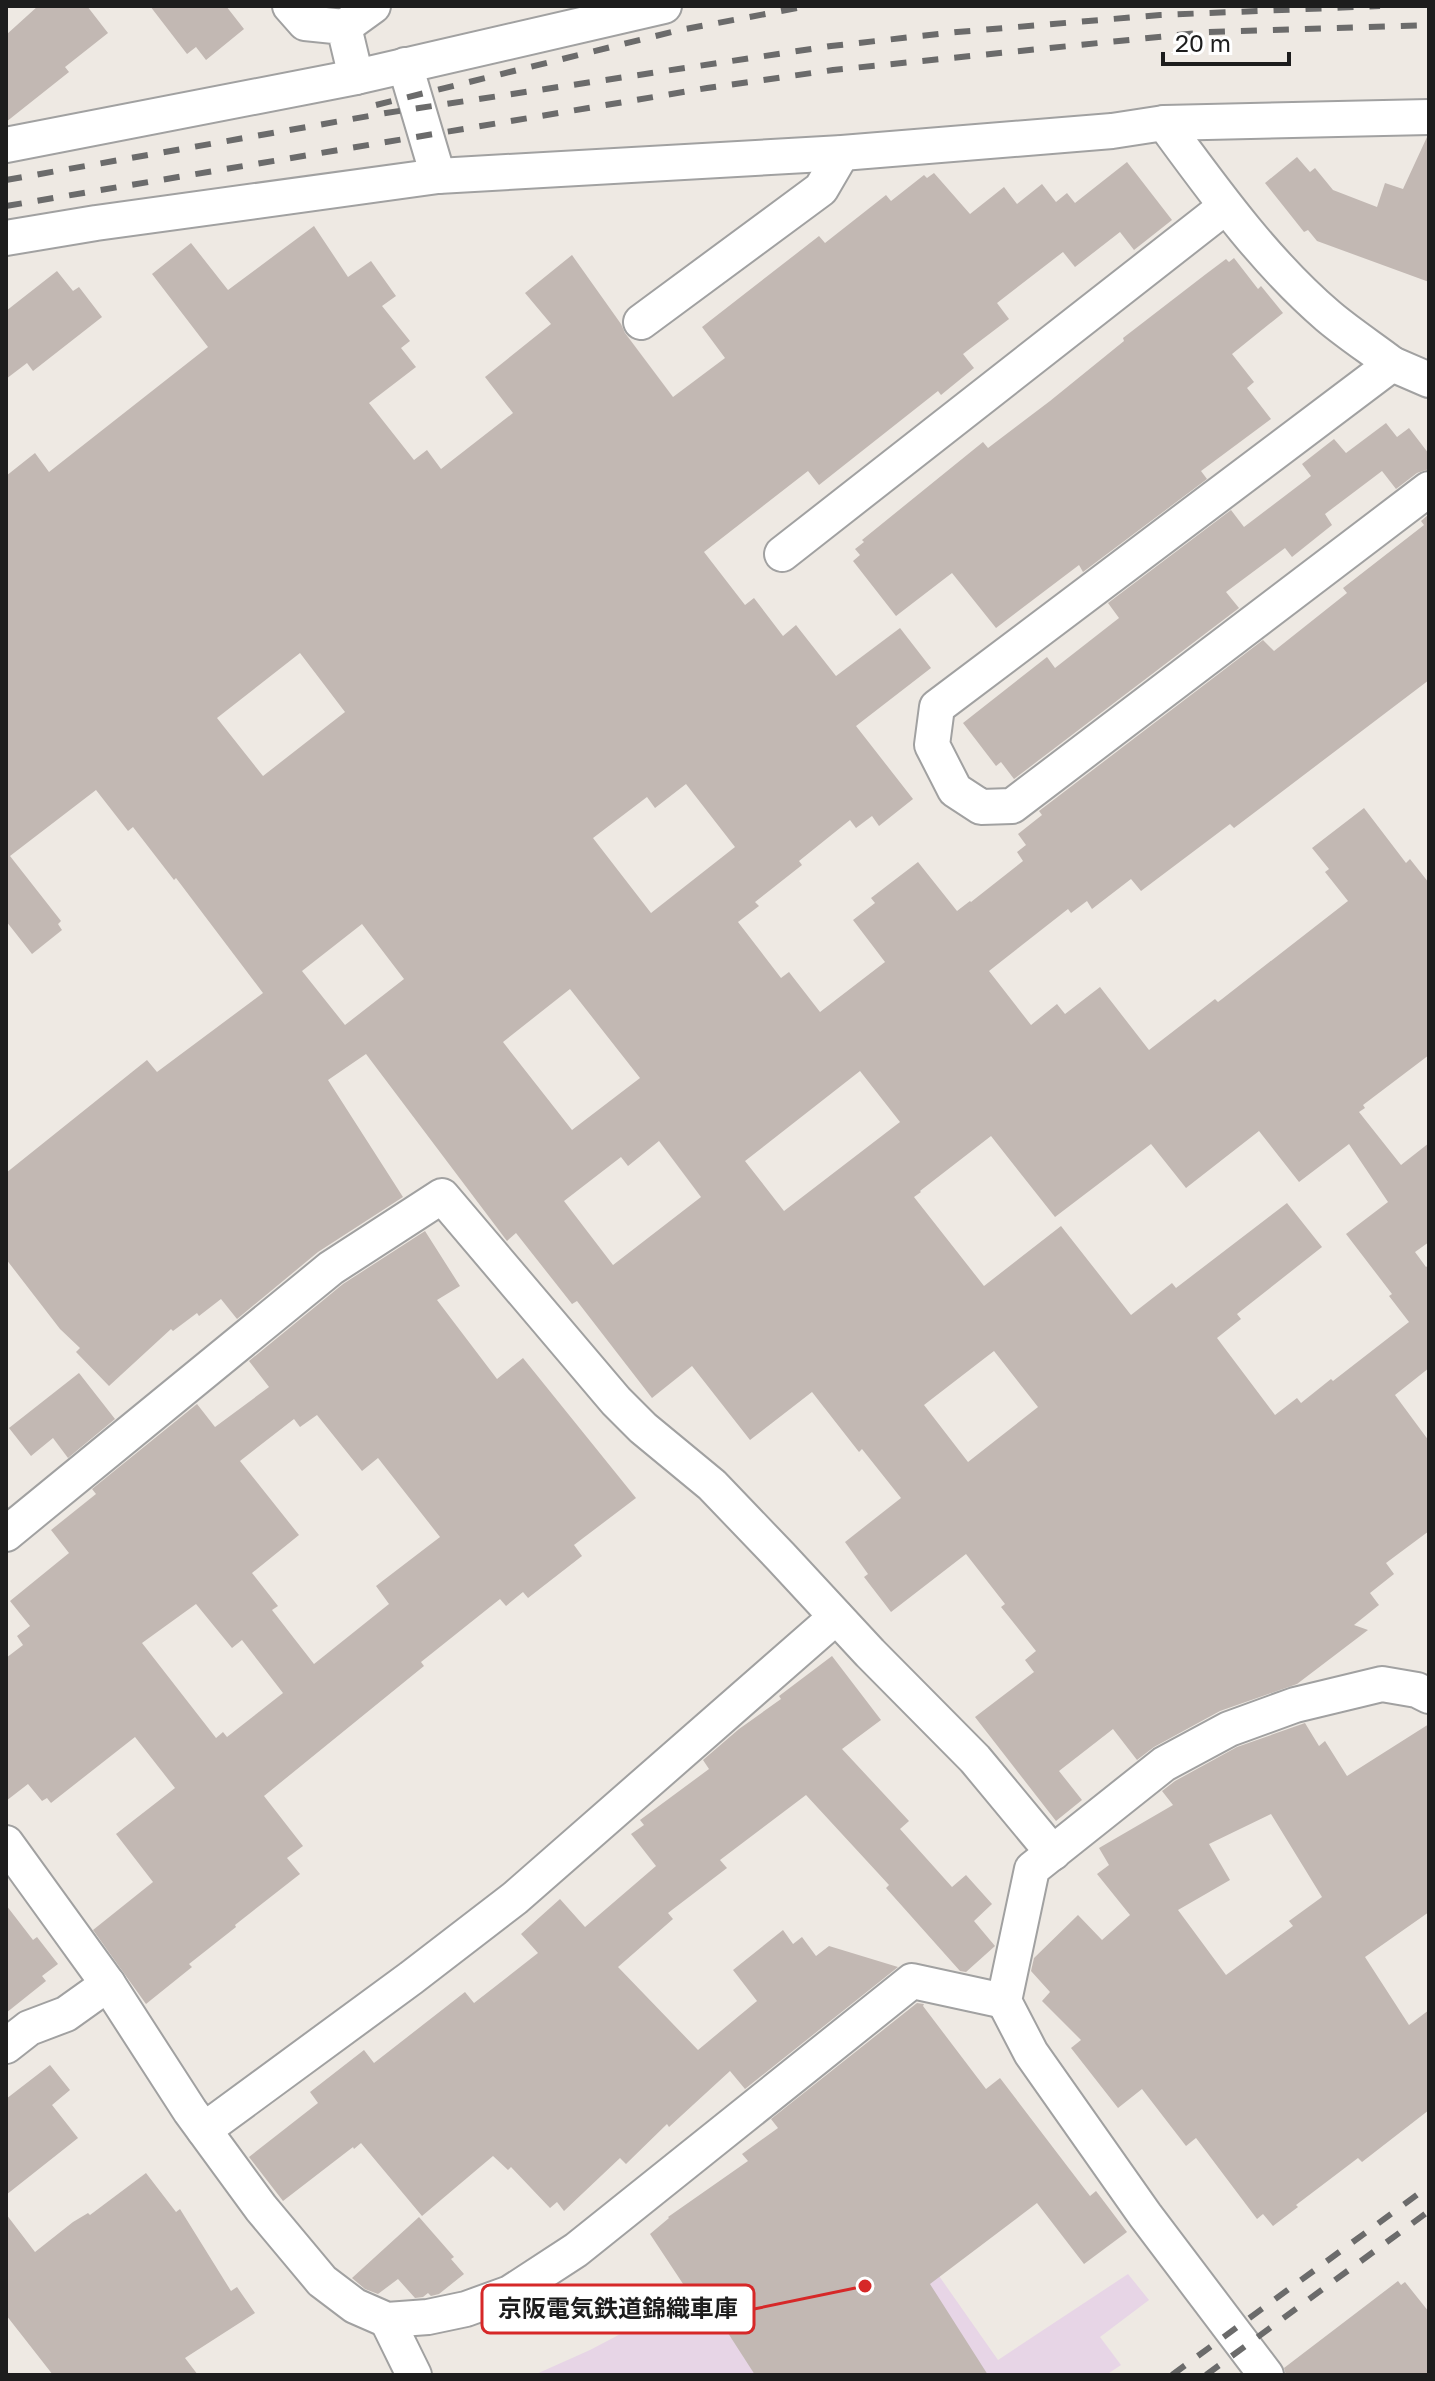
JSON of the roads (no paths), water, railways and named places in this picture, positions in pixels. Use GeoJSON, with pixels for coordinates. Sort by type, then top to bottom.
{"type":"FeatureCollection","features":[{"type":"Feature","properties":{"kind":"street"},"geometry":{"type":"LineString","coordinates":[[290,6],[305,23],[344,27],[373,6]]}},
{"type":"Feature","properties":{"kind":"street"},"geometry":{"type":"LineString","coordinates":[[6,145],[356,77],[664,6]]}},
{"type":"Feature","properties":{"kind":"street"},"geometry":{"type":"LineString","coordinates":[[344,27],[356,77]]}},
{"type":"Feature","properties":{"kind":"street"},"geometry":{"type":"LineString","coordinates":[[405,65],[438,176]]}},
{"type":"Feature","properties":{"kind":"street"},"geometry":{"type":"LineString","coordinates":[[6,238],[438,176],[842,153],[1112,131],[1164,123],[1429,117]]}},
{"type":"Feature","properties":{"kind":"street"},"geometry":{"type":"LineString","coordinates":[[1164,123],[1225,207],[1280,269],[1328,316],[1392,364],[1429,380]]}},
{"type":"Feature","properties":{"kind":"street"},"geometry":{"type":"LineString","coordinates":[[641,322],[821,189],[842,153]]}},
{"type":"Feature","properties":{"kind":"street"},"geometry":{"type":"LineString","coordinates":[[782,554],[1225,207]]}},
{"type":"Feature","properties":{"kind":"street"},"geometry":{"type":"LineString","coordinates":[[1392,364],[937,707],[932,745],[955,790],[981,807],[1012,806],[1429,489]]}},
{"type":"Feature","properties":{"kind":"street"},"geometry":{"type":"LineString","coordinates":[[6,1534],[331,1268],[442,1196],[616,1401],[643,1428],[712,1485],[975,1759],[1053,1853]]}},
{"type":"Feature","properties":{"kind":"street"},"geometry":{"type":"LineString","coordinates":[[204,2130],[515,1898],[836,1617]]}},
{"type":"Feature","properties":{"kind":"street"},"geometry":{"type":"LineString","coordinates":[[1266,2375],[1145,2215],[1031,2053],[1004,2001],[1032,1869],[1164,1764],[1229,1729],[1295,1705],[1382,1684],[1417,1690],[1429,1696]]}},
{"type":"Feature","properties":{"kind":"street"},"geometry":{"type":"LineString","coordinates":[[6,1843],[108,1984],[204,2130],[261,2208],[322,2281],[355,2306],[387,2320],[428,2317],[466,2309],[510,2293],[576,2250],[912,1981],[1004,2001]]}},
{"type":"Feature","properties":{"kind":"street"},"geometry":{"type":"LineString","coordinates":[[6,2046],[29,2028],[66,2014],[108,1984]]}},
{"type":"Feature","properties":{"kind":"street"},"geometry":{"type":"LineString","coordinates":[[387,2320],[414,2375]]}},
{"type":"Feature","properties":{"kind":"railway"},"geometry":{"type":"LineString","coordinates":[[376,105],[680,30],[808,6]]}},
{"type":"Feature","properties":{"kind":"railway"},"geometry":{"type":"LineString","coordinates":[[6,180],[386,113],[831,46],[1160,15],[1380,6]]}},
{"type":"Feature","properties":{"kind":"railway"},"geometry":{"type":"LineString","coordinates":[[6,206],[707,88],[833,70],[1207,32],[1429,25]]}},
{"type":"Feature","properties":{"kind":"railway"},"geometry":{"type":"LineString","coordinates":[[1172,2375],[1429,2186]]}},
{"type":"Feature","properties":{"kind":"railway"},"geometry":{"type":"LineString","coordinates":[[1206,2375],[1429,2211]]}},
{"type":"Feature","properties":{"kind":"place","name":"京阪電気鉄道錦織車庫"},"geometry":{"type":"Point","coordinates":[865,2286]}}]}
